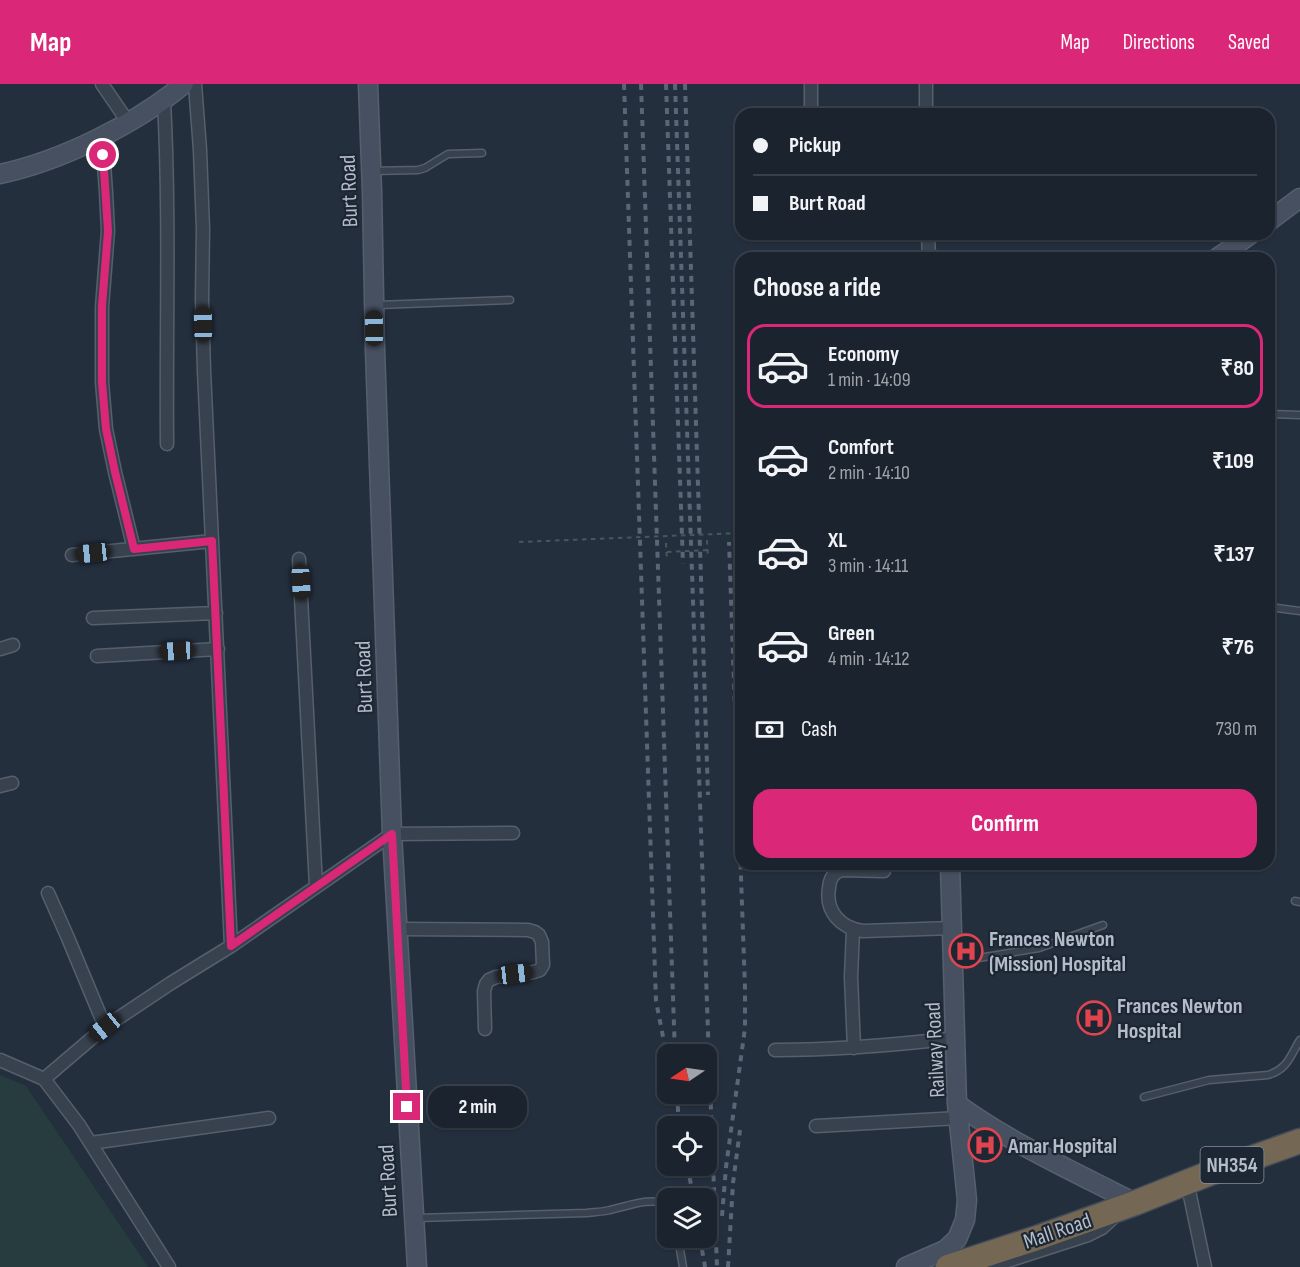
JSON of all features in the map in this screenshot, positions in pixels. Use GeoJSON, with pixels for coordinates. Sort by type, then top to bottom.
{"type":"FeatureCollection","features":[{"type":"Feature","properties":{"kind":"highway","name":"Mall Road"},"geometry":{"type":"LineString","coordinates":[[948,1267],[1040,1237],[1300,1141]]}},
{"type":"Feature","properties":{"kind":"highway","name":"Mall Road"},"geometry":{"type":"LineString","coordinates":[[1165,1191],[1189,1191],[1220,1185],[1300,1157]]}},
{"type":"Feature","properties":{"kind":"street"},"geometry":{"type":"LineString","coordinates":[[102,84],[128,122]]}},
{"type":"Feature","properties":{"kind":"street"},"geometry":{"type":"LineString","coordinates":[[0,174],[57,156],[102,136],[164,101],[184,84]]}},
{"type":"Feature","properties":{"kind":"street"},"geometry":{"type":"LineString","coordinates":[[195,84],[203,218],[204,371],[231,946]]}},
{"type":"Feature","properties":{"kind":"street","name":"Burt Road"},"geometry":{"type":"LineString","coordinates":[[368,84],[392,834],[417,1267]]}},
{"type":"Feature","properties":{"kind":"street"},"geometry":{"type":"LineString","coordinates":[[811,84],[811,108]]}},
{"type":"Feature","properties":{"kind":"street"},"geometry":{"type":"LineString","coordinates":[[926,84],[926,108]]}},
{"type":"Feature","properties":{"kind":"street"},"geometry":{"type":"LineString","coordinates":[[164,101],[168,225],[167,444]]}},
{"type":"Feature","properties":{"kind":"street"},"geometry":{"type":"LineString","coordinates":[[102,136],[108,231],[102,306],[102,382],[106,429],[134,549]]}},
{"type":"Feature","properties":{"kind":"street"},"geometry":{"type":"LineString","coordinates":[[1275,217],[1300,198]]}},
{"type":"Feature","properties":{"kind":"street"},"geometry":{"type":"LineString","coordinates":[[1226,252],[1242,240]]}},
{"type":"Feature","properties":{"kind":"street"},"geometry":{"type":"LineString","coordinates":[[72,555],[212,541]]}},
{"type":"Feature","properties":{"kind":"street"},"geometry":{"type":"LineString","coordinates":[[299,559],[316,886]]}},
{"type":"Feature","properties":{"kind":"street"},"geometry":{"type":"LineString","coordinates":[[93,618],[216,613]]}},
{"type":"Feature","properties":{"kind":"street"},"geometry":{"type":"LineString","coordinates":[[0,649],[13,645]]}},
{"type":"Feature","properties":{"kind":"street"},"geometry":{"type":"LineString","coordinates":[[97,656],[218,649]]}},
{"type":"Feature","properties":{"kind":"street"},"geometry":{"type":"LineString","coordinates":[[44,1079],[105,1027],[231,946],[392,834],[513,833]]}},
{"type":"Feature","properties":{"kind":"street"},"geometry":{"type":"LineString","coordinates":[[884,870],[841,870],[835,873],[830,878],[828,894],[829,906],[833,915],[853,930],[953,928]]}},
{"type":"Feature","properties":{"kind":"street","name":"Railway Road"},"geometry":{"type":"LineString","coordinates":[[950,870],[958,1111],[979,1120],[1128,1205]]}},
{"type":"Feature","properties":{"kind":"street"},"geometry":{"type":"LineString","coordinates":[[48,893],[105,1027]]}},
{"type":"Feature","properties":{"kind":"street"},"geometry":{"type":"LineString","coordinates":[[398,929],[528,930],[539,935],[542,942],[543,965],[540,970],[496,977],[486,984],[484,992],[485,1029]]}},
{"type":"Feature","properties":{"kind":"street"},"geometry":{"type":"LineString","coordinates":[[853,930],[851,977],[854,1048]]}},
{"type":"Feature","properties":{"kind":"street"},"geometry":{"type":"LineString","coordinates":[[775,1050],[854,1048],[956,1038]]}},
{"type":"Feature","properties":{"kind":"street"},"geometry":{"type":"LineString","coordinates":[[0,1060],[44,1079],[91,1143],[169,1267]]}},
{"type":"Feature","properties":{"kind":"street"},"geometry":{"type":"LineString","coordinates":[[816,1126],[958,1111],[967,1200],[965,1220],[957,1239],[945,1250],[906,1267]]}},
{"type":"Feature","properties":{"kind":"street"},"geometry":{"type":"LineString","coordinates":[[91,1143],[269,1118]]}},
{"type":"Feature","properties":{"kind":"street"},"geometry":{"type":"LineString","coordinates":[[1189,1191],[1204,1267]]}},
{"type":"Feature","properties":{"kind":"street"},"geometry":{"type":"LineString","coordinates":[[989,1267],[1088,1235],[1102,1228],[1128,1205]]}},
{"type":"Feature","properties":{"kind":"lane"},"geometry":{"type":"LineString","coordinates":[[371,171],[418,170],[448,154],[482,153]]}},
{"type":"Feature","properties":{"kind":"lane"},"geometry":{"type":"LineString","coordinates":[[374,306],[510,300]]}},
{"type":"Feature","properties":{"kind":"lane"},"geometry":{"type":"LineString","coordinates":[[1275,414],[1300,415]]}},
{"type":"Feature","properties":{"kind":"lane"},"geometry":{"type":"LineString","coordinates":[[1275,608],[1300,611]]}},
{"type":"Feature","properties":{"kind":"lane"},"geometry":{"type":"LineString","coordinates":[[953,962],[1039,948],[1103,925]]}},
{"type":"Feature","properties":{"kind":"lane"},"geometry":{"type":"LineString","coordinates":[[1144,1097],[1209,1080],[1268,1075],[1278,1072],[1285,1066],[1300,1040]]}},
{"type":"Feature","properties":{"kind":"lane"},"geometry":{"type":"LineString","coordinates":[[414,1218],[586,1213],[607,1211],[646,1201],[657,1201]]}},
{"type":"Feature","properties":{"kind":"lane"},"geometry":{"type":"LineString","coordinates":[[680,1248],[683,1267]]}},
{"type":"Feature","properties":{"kind":"path"},"geometry":{"type":"LineString","coordinates":[[519,542],[735,532]]}},
{"type":"Feature","properties":{"kind":"path"},"geometry":{"type":"LineString","coordinates":[[707,540],[708,558]]}},
{"type":"Feature","properties":{"kind":"path"},"geometry":{"type":"LineString","coordinates":[[666,543],[667,561]]}},
{"type":"Feature","properties":{"kind":"path"},"geometry":{"type":"LineString","coordinates":[[667,552],[707,550]]}},
{"type":"Feature","properties":{"kind":"green space"},"geometry":{"type":"Polygon","coordinates":[[[0,1075],[26,1086],[148,1267],[0,1267],[0,1075]]]}},
{"type":"Feature","properties":{"kind":"railway"},"geometry":{"type":"LineString","coordinates":[[624,84],[656,1001],[664,1044]]}},
{"type":"Feature","properties":{"kind":"railway"},"geometry":{"type":"LineString","coordinates":[[641,84],[675,1044]]}},
{"type":"Feature","properties":{"kind":"railway"},"geometry":{"type":"LineString","coordinates":[[666,84],[683,564]]}},
{"type":"Feature","properties":{"kind":"railway"},"geometry":{"type":"LineString","coordinates":[[675,84],[717,1267]]}},
{"type":"Feature","properties":{"kind":"railway"},"geometry":{"type":"LineString","coordinates":[[685,84],[708,795]]}},
{"type":"Feature","properties":{"kind":"railway"},"geometry":{"type":"LineString","coordinates":[[729,542],[735,709]]}},
{"type":"Feature","properties":{"kind":"railway"},"geometry":{"type":"LineString","coordinates":[[722,1216],[726,1167],[745,1028],[741,870]]}},
{"type":"Feature","properties":{"kind":"railway"},"geometry":{"type":"LineString","coordinates":[[678,1104],[678,1116]]}},
{"type":"Feature","properties":{"kind":"railway"},"geometry":{"type":"LineString","coordinates":[[728,1267],[733,1183],[740,1130]]}},
{"type":"Feature","properties":{"kind":"railway"},"geometry":{"type":"LineString","coordinates":[[689,1176],[692,1188]]}},
{"type":"Feature","properties":{"kind":"railway"},"geometry":{"type":"LineString","coordinates":[[702,1248],[705,1267]]}},
{"type":"Feature","properties":{"kind":"place","name":"Frances Newton (Mission) Hospital"},"geometry":{"type":"Point","coordinates":[966,951]}},
{"type":"Feature","properties":{"kind":"place","name":"Frances Newton Hospital"},"geometry":{"type":"Point","coordinates":[1094,1018]}},
{"type":"Feature","properties":{"kind":"place","name":"Amar Hospital"},"geometry":{"type":"Point","coordinates":[985,1145]}},
{"type":"Feature","properties":{"kind":"route"},"geometry":{"type":"LineString","coordinates":[[103,155],[108,231],[102,306],[102,382],[106,429],[134,549],[212,541],[231,946],[392,834],[407,1107]]}}]}
